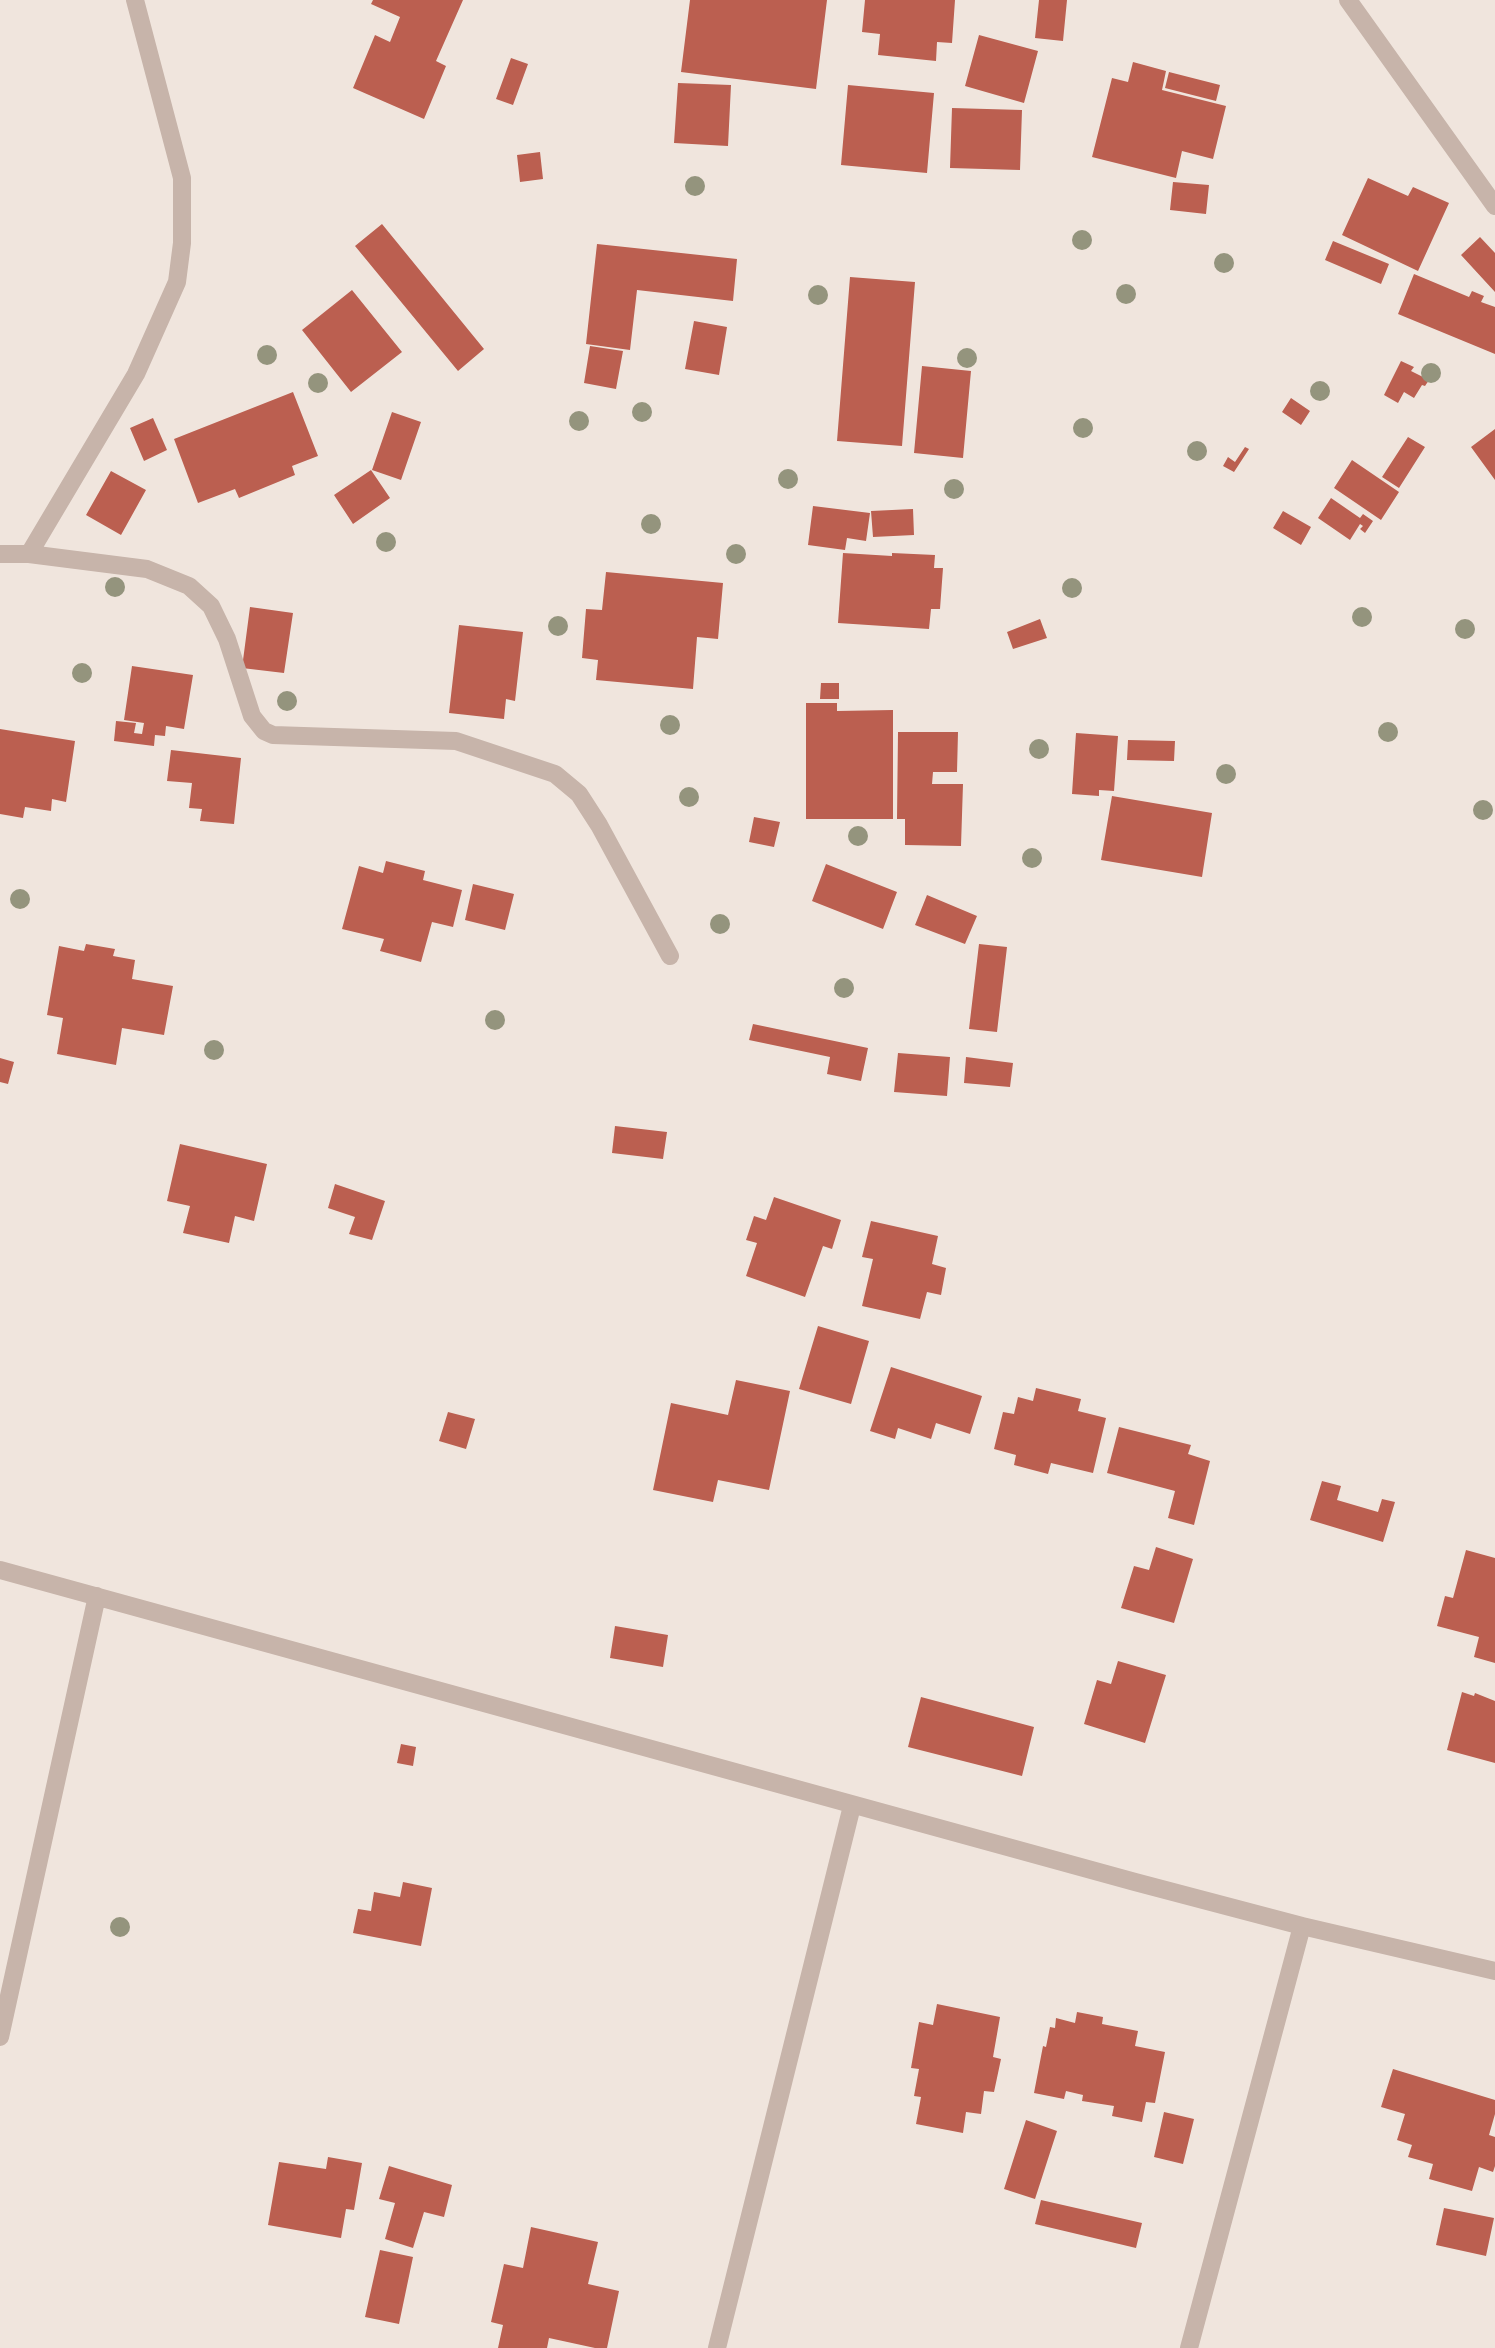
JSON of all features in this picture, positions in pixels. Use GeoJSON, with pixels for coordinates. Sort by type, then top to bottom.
{"type":"FeatureCollection","features":[{"type":"Feature","properties":{"kind":"street"},"geometry":{"type":"LineString","coordinates":[[29,554],[136,374],[177,282],[183,243],[182,178],[135,0]]}},
{"type":"Feature","properties":{"kind":"street"},"geometry":{"type":"LineString","coordinates":[[1348,0],[1495,206]]}},
{"type":"Feature","properties":{"kind":"street"},"geometry":{"type":"LineString","coordinates":[[0,554],[29,554],[147,569],[189,586],[211,606],[226,639],[251,716],[264,731],[273,734],[456,741],[555,774],[579,794],[593,815],[670,956]]}},
{"type":"Feature","properties":{"kind":"street"},"geometry":{"type":"LineString","coordinates":[[0,1570],[852,1806],[1302,1926],[1495,1971]]}},
{"type":"Feature","properties":{"kind":"street"},"geometry":{"type":"LineString","coordinates":[[0,2037],[97,1596]]}},
{"type":"Feature","properties":{"kind":"street"},"geometry":{"type":"LineString","coordinates":[[717,2348],[852,1806]]}},
{"type":"Feature","properties":{"kind":"street"},"geometry":{"type":"LineString","coordinates":[[1189,2348],[1302,1926]]}},
{"type":"Feature","properties":{"kind":"building"},"geometry":{"type":"Polygon","coordinates":[[[373,0],[463,0],[436,61],[446,66],[424,119],[353,88],[375,35],[390,42],[400,17],[371,4],[373,0]]]}},
{"type":"Feature","properties":{"kind":"building"},"geometry":{"type":"Polygon","coordinates":[[[690,0],[827,0],[816,89],[681,72],[690,0]]]}},
{"type":"Feature","properties":{"kind":"building"},"geometry":{"type":"Polygon","coordinates":[[[865,0],[955,0],[952,43],[937,42],[936,61],[878,55],[880,34],[862,32],[865,0]]]}},
{"type":"Feature","properties":{"kind":"building"},"geometry":{"type":"Polygon","coordinates":[[[1039,0],[1067,0],[1063,41],[1035,38],[1039,0]]]}},
{"type":"Feature","properties":{"kind":"building"},"geometry":{"type":"Polygon","coordinates":[[[979,35],[1038,51],[1024,103],[965,86],[979,35]]]}},
{"type":"Feature","properties":{"kind":"building"},"geometry":{"type":"Polygon","coordinates":[[[511,58],[528,64],[513,105],[496,99],[511,58]]]}},
{"type":"Feature","properties":{"kind":"building"},"geometry":{"type":"Polygon","coordinates":[[[1133,62],[1166,71],[1162,90],[1226,106],[1213,159],[1182,151],[1176,178],[1092,157],[1112,78],[1128,82],[1133,62]]]}},
{"type":"Feature","properties":{"kind":"building"},"geometry":{"type":"Polygon","coordinates":[[[1169,72],[1220,85],[1216,101],[1165,88],[1169,72]]]}},
{"type":"Feature","properties":{"kind":"building"},"geometry":{"type":"Polygon","coordinates":[[[678,83],[731,85],[728,146],[674,143],[678,83]]]}},
{"type":"Feature","properties":{"kind":"building"},"geometry":{"type":"Polygon","coordinates":[[[848,85],[934,93],[927,173],[841,165],[848,85]]]}},
{"type":"Feature","properties":{"kind":"building"},"geometry":{"type":"Polygon","coordinates":[[[952,108],[1022,110],[1020,170],[950,168],[952,108]]]}},
{"type":"Feature","properties":{"kind":"building"},"geometry":{"type":"Polygon","coordinates":[[[540,152],[543,179],[520,182],[517,155],[540,152]]]}},
{"type":"Feature","properties":{"kind":"building"},"geometry":{"type":"Polygon","coordinates":[[[1368,178],[1408,196],[1413,187],[1449,203],[1418,271],[1342,235],[1368,178]]]}},
{"type":"Feature","properties":{"kind":"building"},"geometry":{"type":"Polygon","coordinates":[[[1173,182],[1209,185],[1206,214],[1170,210],[1173,182]]]}},
{"type":"Feature","properties":{"kind":"building"},"geometry":{"type":"Polygon","coordinates":[[[382,224],[484,349],[458,371],[355,246],[382,224]]]}},
{"type":"Feature","properties":{"kind":"building"},"geometry":{"type":"Polygon","coordinates":[[[1480,237],[1495,253],[1495,292],[1461,255],[1480,237]]]}},
{"type":"Feature","properties":{"kind":"building"},"geometry":{"type":"Polygon","coordinates":[[[1333,241],[1389,264],[1381,284],[1325,260],[1333,241]]]}},
{"type":"Feature","properties":{"kind":"building"},"geometry":{"type":"Polygon","coordinates":[[[597,244],[737,259],[733,301],[637,290],[630,350],[586,344],[597,244]]]}},
{"type":"Feature","properties":{"kind":"building"},"geometry":{"type":"Polygon","coordinates":[[[1414,274],[1469,297],[1472,291],[1484,296],[1481,302],[1495,307],[1495,354],[1398,314],[1414,274]]]}},
{"type":"Feature","properties":{"kind":"building"},"geometry":{"type":"Polygon","coordinates":[[[850,277],[915,282],[902,446],[837,441],[850,277]]]}},
{"type":"Feature","properties":{"kind":"building"},"geometry":{"type":"Polygon","coordinates":[[[352,290],[402,352],[351,392],[302,330],[352,290]]]}},
{"type":"Feature","properties":{"kind":"building"},"geometry":{"type":"Polygon","coordinates":[[[694,321],[727,327],[719,375],[685,369],[694,321]]]}},
{"type":"Feature","properties":{"kind":"building"},"geometry":{"type":"Polygon","coordinates":[[[590,346],[623,351],[616,389],[584,383],[590,346]]]}},
{"type":"Feature","properties":{"kind":"building"},"geometry":{"type":"Polygon","coordinates":[[[1401,361],[1414,367],[1411,371],[1429,380],[1425,386],[1422,385],[1414,398],[1404,392],[1398,403],[1384,395],[1401,361]]]}},
{"type":"Feature","properties":{"kind":"building"},"geometry":{"type":"Polygon","coordinates":[[[922,366],[971,371],[963,458],[914,453],[922,366]]]}},
{"type":"Feature","properties":{"kind":"building"},"geometry":{"type":"Polygon","coordinates":[[[293,392],[318,456],[292,466],[295,475],[239,498],[235,489],[198,503],[174,439],[293,392]]]}},
{"type":"Feature","properties":{"kind":"building"},"geometry":{"type":"Polygon","coordinates":[[[1291,398],[1310,411],[1301,425],[1282,412],[1291,398]]]}},
{"type":"Feature","properties":{"kind":"building"},"geometry":{"type":"Polygon","coordinates":[[[392,412],[421,422],[401,480],[372,470],[392,412]]]}},
{"type":"Feature","properties":{"kind":"building"},"geometry":{"type":"Polygon","coordinates":[[[153,418],[167,450],[144,461],[130,428],[153,418]]]}},
{"type":"Feature","properties":{"kind":"building"},"geometry":{"type":"Polygon","coordinates":[[[1495,429],[1495,480],[1471,447],[1495,429]]]}},
{"type":"Feature","properties":{"kind":"building"},"geometry":{"type":"Polygon","coordinates":[[[1408,437],[1425,447],[1399,488],[1382,477],[1408,437]]]}},
{"type":"Feature","properties":{"kind":"building"},"geometry":{"type":"Polygon","coordinates":[[[1245,447],[1249,449],[1234,472],[1223,466],[1228,457],[1235,462],[1245,447]]]}},
{"type":"Feature","properties":{"kind":"building"},"geometry":{"type":"Polygon","coordinates":[[[1352,460],[1399,492],[1381,520],[1334,488],[1352,460]]]}},
{"type":"Feature","properties":{"kind":"building"},"geometry":{"type":"Polygon","coordinates":[[[371,470],[390,498],[353,524],[334,495],[371,470]]]}},
{"type":"Feature","properties":{"kind":"building"},"geometry":{"type":"Polygon","coordinates":[[[111,471],[146,490],[121,535],[86,515],[111,471]]]}},
{"type":"Feature","properties":{"kind":"building"},"geometry":{"type":"Polygon","coordinates":[[[1331,498],[1360,518],[1363,514],[1373,521],[1365,533],[1360,529],[1363,526],[1360,524],[1350,540],[1318,518],[1331,498]]]}},
{"type":"Feature","properties":{"kind":"building"},"geometry":{"type":"Polygon","coordinates":[[[813,506],[870,513],[866,541],[847,538],[845,550],[808,545],[813,506]]]}},
{"type":"Feature","properties":{"kind":"building"},"geometry":{"type":"Polygon","coordinates":[[[913,509],[914,535],[873,537],[871,511],[913,509]]]}},
{"type":"Feature","properties":{"kind":"building"},"geometry":{"type":"Polygon","coordinates":[[[1283,511],[1311,527],[1301,545],[1273,528],[1283,511]]]}},
{"type":"Feature","properties":{"kind":"building"},"geometry":{"type":"Polygon","coordinates":[[[843,553],[935,555],[934,568],[943,568],[940,609],[931,609],[929,629],[838,623],[843,553]]]}},
{"type":"Feature","properties":{"kind":"building"},"geometry":{"type":"Polygon","coordinates":[[[606,572],[723,583],[718,639],[697,637],[693,689],[596,680],[598,660],[582,658],[586,609],[602,610],[606,572]]]}},
{"type":"Feature","properties":{"kind":"building"},"geometry":{"type":"Polygon","coordinates":[[[250,607],[293,613],[284,673],[242,668],[250,607]]]}},
{"type":"Feature","properties":{"kind":"building"},"geometry":{"type":"Polygon","coordinates":[[[1040,619],[1047,638],[1013,649],[1007,632],[1040,619]]]}},
{"type":"Feature","properties":{"kind":"building"},"geometry":{"type":"Polygon","coordinates":[[[459,625],[523,632],[515,701],[506,699],[504,719],[449,713],[459,625]]]}},
{"type":"Feature","properties":{"kind":"building"},"geometry":{"type":"Polygon","coordinates":[[[132,666],[193,675],[184,729],[166,726],[165,736],[155,735],[154,746],[114,741],[116,721],[136,723],[134,733],[142,734],[144,723],[124,720],[132,666]]]}},
{"type":"Feature","properties":{"kind":"building"},"geometry":{"type":"Polygon","coordinates":[[[821,683],[839,683],[839,699],[820,699],[821,683]]]}},
{"type":"Feature","properties":{"kind":"building"},"geometry":{"type":"Polygon","coordinates":[[[806,703],[837,703],[837,711],[893,710],[893,819],[806,819],[806,703]]]}},
{"type":"Feature","properties":{"kind":"building"},"geometry":{"type":"Polygon","coordinates":[[[0,729],[75,741],[66,802],[52,799],[51,811],[25,807],[23,818],[0,814],[0,729]]]}},
{"type":"Feature","properties":{"kind":"building"},"geometry":{"type":"Polygon","coordinates":[[[898,732],[958,732],[957,772],[933,772],[932,784],[963,784],[961,846],[905,845],[905,819],[897,819],[898,732]]]}},
{"type":"Feature","properties":{"kind":"building"},"geometry":{"type":"Polygon","coordinates":[[[1076,733],[1118,736],[1114,791],[1099,790],[1099,796],[1072,794],[1076,733]]]}},
{"type":"Feature","properties":{"kind":"building"},"geometry":{"type":"Polygon","coordinates":[[[1128,740],[1175,741],[1174,761],[1127,760],[1128,740]]]}},
{"type":"Feature","properties":{"kind":"building"},"geometry":{"type":"Polygon","coordinates":[[[171,750],[241,758],[234,824],[200,821],[202,809],[189,808],[192,783],[167,781],[171,750]]]}},
{"type":"Feature","properties":{"kind":"building"},"geometry":{"type":"Polygon","coordinates":[[[1112,796],[1212,813],[1202,877],[1101,860],[1112,796]]]}},
{"type":"Feature","properties":{"kind":"building"},"geometry":{"type":"Polygon","coordinates":[[[754,817],[780,822],[774,847],[749,842],[754,817]]]}},
{"type":"Feature","properties":{"kind":"building"},"geometry":{"type":"Polygon","coordinates":[[[386,861],[425,871],[423,880],[462,890],[453,927],[432,922],[421,962],[380,951],[384,939],[342,929],[359,866],[383,873],[386,861]]]}},
{"type":"Feature","properties":{"kind":"building"},"geometry":{"type":"Polygon","coordinates":[[[826,864],[897,892],[883,929],[812,901],[826,864]]]}},
{"type":"Feature","properties":{"kind":"building"},"geometry":{"type":"Polygon","coordinates":[[[473,884],[514,894],[505,930],[465,920],[473,884]]]}},
{"type":"Feature","properties":{"kind":"building"},"geometry":{"type":"Polygon","coordinates":[[[927,895],[977,916],[965,944],[915,925],[927,895]]]}},
{"type":"Feature","properties":{"kind":"building"},"geometry":{"type":"Polygon","coordinates":[[[86,944],[115,949],[113,956],[135,960],[132,979],[173,986],[164,1035],[122,1028],[116,1065],[57,1054],[63,1018],[47,1015],[59,946],[84,951],[86,944]]]}},
{"type":"Feature","properties":{"kind":"building"},"geometry":{"type":"Polygon","coordinates":[[[979,944],[1007,947],[997,1032],[969,1029],[979,944]]]}},
{"type":"Feature","properties":{"kind":"building"},"geometry":{"type":"Polygon","coordinates":[[[753,1024],[868,1048],[861,1081],[827,1074],[830,1057],[749,1040],[753,1024]]]}},
{"type":"Feature","properties":{"kind":"building"},"geometry":{"type":"Polygon","coordinates":[[[898,1053],[950,1057],[947,1096],[894,1092],[898,1053]]]}},
{"type":"Feature","properties":{"kind":"building"},"geometry":{"type":"Polygon","coordinates":[[[966,1057],[1013,1063],[1010,1087],[964,1083],[966,1057]]]}},
{"type":"Feature","properties":{"kind":"building"},"geometry":{"type":"Polygon","coordinates":[[[0,1058],[14,1062],[8,1084],[0,1082],[0,1058]]]}},
{"type":"Feature","properties":{"kind":"building"},"geometry":{"type":"Polygon","coordinates":[[[615,1126],[667,1132],[663,1159],[612,1153],[615,1126]]]}},
{"type":"Feature","properties":{"kind":"building"},"geometry":{"type":"Polygon","coordinates":[[[180,1144],[267,1164],[254,1221],[235,1216],[229,1243],[183,1233],[190,1206],[167,1201],[180,1144]]]}},
{"type":"Feature","properties":{"kind":"building"},"geometry":{"type":"Polygon","coordinates":[[[335,1184],[385,1201],[372,1240],[349,1234],[355,1217],[328,1208],[335,1184]]]}},
{"type":"Feature","properties":{"kind":"building"},"geometry":{"type":"Polygon","coordinates":[[[774,1197],[841,1220],[832,1249],[823,1246],[805,1297],[746,1276],[757,1243],[746,1240],[754,1216],[766,1220],[774,1197]]]}},
{"type":"Feature","properties":{"kind":"building"},"geometry":{"type":"Polygon","coordinates":[[[871,1221],[938,1236],[932,1264],[946,1268],[941,1295],[927,1292],[920,1319],[862,1306],[873,1259],[862,1257],[871,1221]]]}},
{"type":"Feature","properties":{"kind":"building"},"geometry":{"type":"Polygon","coordinates":[[[818,1326],[869,1341],[851,1404],[799,1389],[818,1326]]]}},
{"type":"Feature","properties":{"kind":"building"},"geometry":{"type":"Polygon","coordinates":[[[891,1367],[982,1396],[970,1434],[936,1423],[931,1439],[898,1428],[895,1439],[870,1431],[891,1367]]]}},
{"type":"Feature","properties":{"kind":"building"},"geometry":{"type":"Polygon","coordinates":[[[736,1380],[790,1391],[769,1490],[718,1480],[713,1502],[653,1490],[671,1403],[728,1415],[736,1380]]]}},
{"type":"Feature","properties":{"kind":"building"},"geometry":{"type":"Polygon","coordinates":[[[1036,1388],[1081,1399],[1078,1411],[1106,1418],[1093,1473],[1051,1463],[1048,1474],[1014,1465],[1016,1455],[994,1449],[1003,1412],[1014,1414],[1018,1397],[1033,1401],[1036,1388]]]}},
{"type":"Feature","properties":{"kind":"building"},"geometry":{"type":"Polygon","coordinates":[[[448,1412],[475,1419],[466,1449],[439,1441],[448,1412]]]}},
{"type":"Feature","properties":{"kind":"building"},"geometry":{"type":"Polygon","coordinates":[[[1119,1427],[1191,1445],[1188,1454],[1210,1461],[1194,1525],[1168,1518],[1175,1491],[1107,1473],[1119,1427]]]}},
{"type":"Feature","properties":{"kind":"building"},"geometry":{"type":"Polygon","coordinates":[[[1322,1481],[1341,1486],[1337,1500],[1378,1512],[1382,1499],[1395,1502],[1383,1542],[1310,1520],[1322,1481]]]}},
{"type":"Feature","properties":{"kind":"building"},"geometry":{"type":"Polygon","coordinates":[[[1156,1547],[1193,1559],[1174,1623],[1121,1608],[1134,1566],[1149,1570],[1156,1547]]]}},
{"type":"Feature","properties":{"kind":"building"},"geometry":{"type":"Polygon","coordinates":[[[1466,1550],[1495,1558],[1495,1663],[1474,1657],[1479,1637],[1437,1626],[1445,1596],[1453,1598],[1466,1550]]]}},
{"type":"Feature","properties":{"kind":"building"},"geometry":{"type":"Polygon","coordinates":[[[615,1626],[668,1635],[663,1667],[610,1658],[615,1626]]]}},
{"type":"Feature","properties":{"kind":"building"},"geometry":{"type":"Polygon","coordinates":[[[1118,1661],[1166,1675],[1145,1743],[1084,1724],[1097,1680],[1111,1684],[1118,1661]]]}},
{"type":"Feature","properties":{"kind":"building"},"geometry":{"type":"Polygon","coordinates":[[[1462,1692],[1474,1696],[1475,1693],[1495,1701],[1495,1763],[1447,1750],[1462,1692]]]}},
{"type":"Feature","properties":{"kind":"building"},"geometry":{"type":"Polygon","coordinates":[[[921,1697],[1034,1727],[1022,1776],[908,1747],[921,1697]]]}},
{"type":"Feature","properties":{"kind":"building"},"geometry":{"type":"Polygon","coordinates":[[[401,1744],[416,1747],[413,1766],[397,1763],[401,1744]]]}},
{"type":"Feature","properties":{"kind":"building"},"geometry":{"type":"Polygon","coordinates":[[[403,1882],[432,1888],[421,1946],[353,1933],[358,1909],[371,1911],[374,1892],[400,1897],[403,1882]]]}},
{"type":"Feature","properties":{"kind":"building"},"geometry":{"type":"Polygon","coordinates":[[[937,2004],[1000,2017],[993,2057],[1001,2059],[994,2092],[984,2091],[981,2114],[966,2112],[963,2133],[916,2124],[921,2097],[914,2096],[919,2069],[911,2068],[919,2022],[933,2025],[937,2004]]]}},
{"type":"Feature","properties":{"kind":"building"},"geometry":{"type":"Polygon","coordinates":[[[1077,2012],[1103,2017],[1102,2024],[1138,2031],[1135,2046],[1165,2052],[1155,2103],[1146,2102],[1142,2122],[1112,2116],[1114,2106],[1082,2101],[1083,2095],[1066,2091],[1064,2099],[1034,2093],[1043,2046],[1046,2047],[1050,2027],[1055,2028],[1056,2018],[1075,2023],[1077,2012]]]}},
{"type":"Feature","properties":{"kind":"building"},"geometry":{"type":"Polygon","coordinates":[[[1393,2069],[1495,2100],[1495,2114],[1489,2135],[1495,2137],[1495,2166],[1493,2172],[1479,2167],[1472,2191],[1429,2179],[1433,2164],[1408,2157],[1412,2145],[1397,2140],[1405,2114],[1381,2107],[1393,2069]]]}},
{"type":"Feature","properties":{"kind":"building"},"geometry":{"type":"Polygon","coordinates":[[[1164,2112],[1194,2119],[1183,2164],[1154,2157],[1164,2112]]]}},
{"type":"Feature","properties":{"kind":"building"},"geometry":{"type":"Polygon","coordinates":[[[1026,2120],[1057,2131],[1035,2199],[1004,2189],[1026,2120]]]}},
{"type":"Feature","properties":{"kind":"building"},"geometry":{"type":"Polygon","coordinates":[[[328,2157],[362,2163],[354,2210],[346,2209],[341,2238],[268,2225],[279,2162],[326,2169],[328,2157]]]}},
{"type":"Feature","properties":{"kind":"building"},"geometry":{"type":"Polygon","coordinates":[[[389,2166],[452,2185],[444,2217],[424,2212],[413,2248],[385,2239],[395,2203],[379,2199],[389,2166]]]}},
{"type":"Feature","properties":{"kind":"building"},"geometry":{"type":"Polygon","coordinates":[[[1041,2200],[1142,2223],[1136,2248],[1035,2224],[1041,2200]]]}},
{"type":"Feature","properties":{"kind":"building"},"geometry":{"type":"Polygon","coordinates":[[[1444,2208],[1494,2218],[1486,2256],[1436,2245],[1444,2208]]]}},
{"type":"Feature","properties":{"kind":"building"},"geometry":{"type":"Polygon","coordinates":[[[531,2227],[598,2242],[588,2284],[619,2291],[607,2348],[549,2338],[547,2348],[498,2348],[503,2325],[491,2322],[504,2264],[523,2268],[531,2227]]]}},
{"type":"Feature","properties":{"kind":"building"},"geometry":{"type":"Polygon","coordinates":[[[380,2250],[413,2257],[399,2324],[365,2317],[380,2250]]]}}]}
